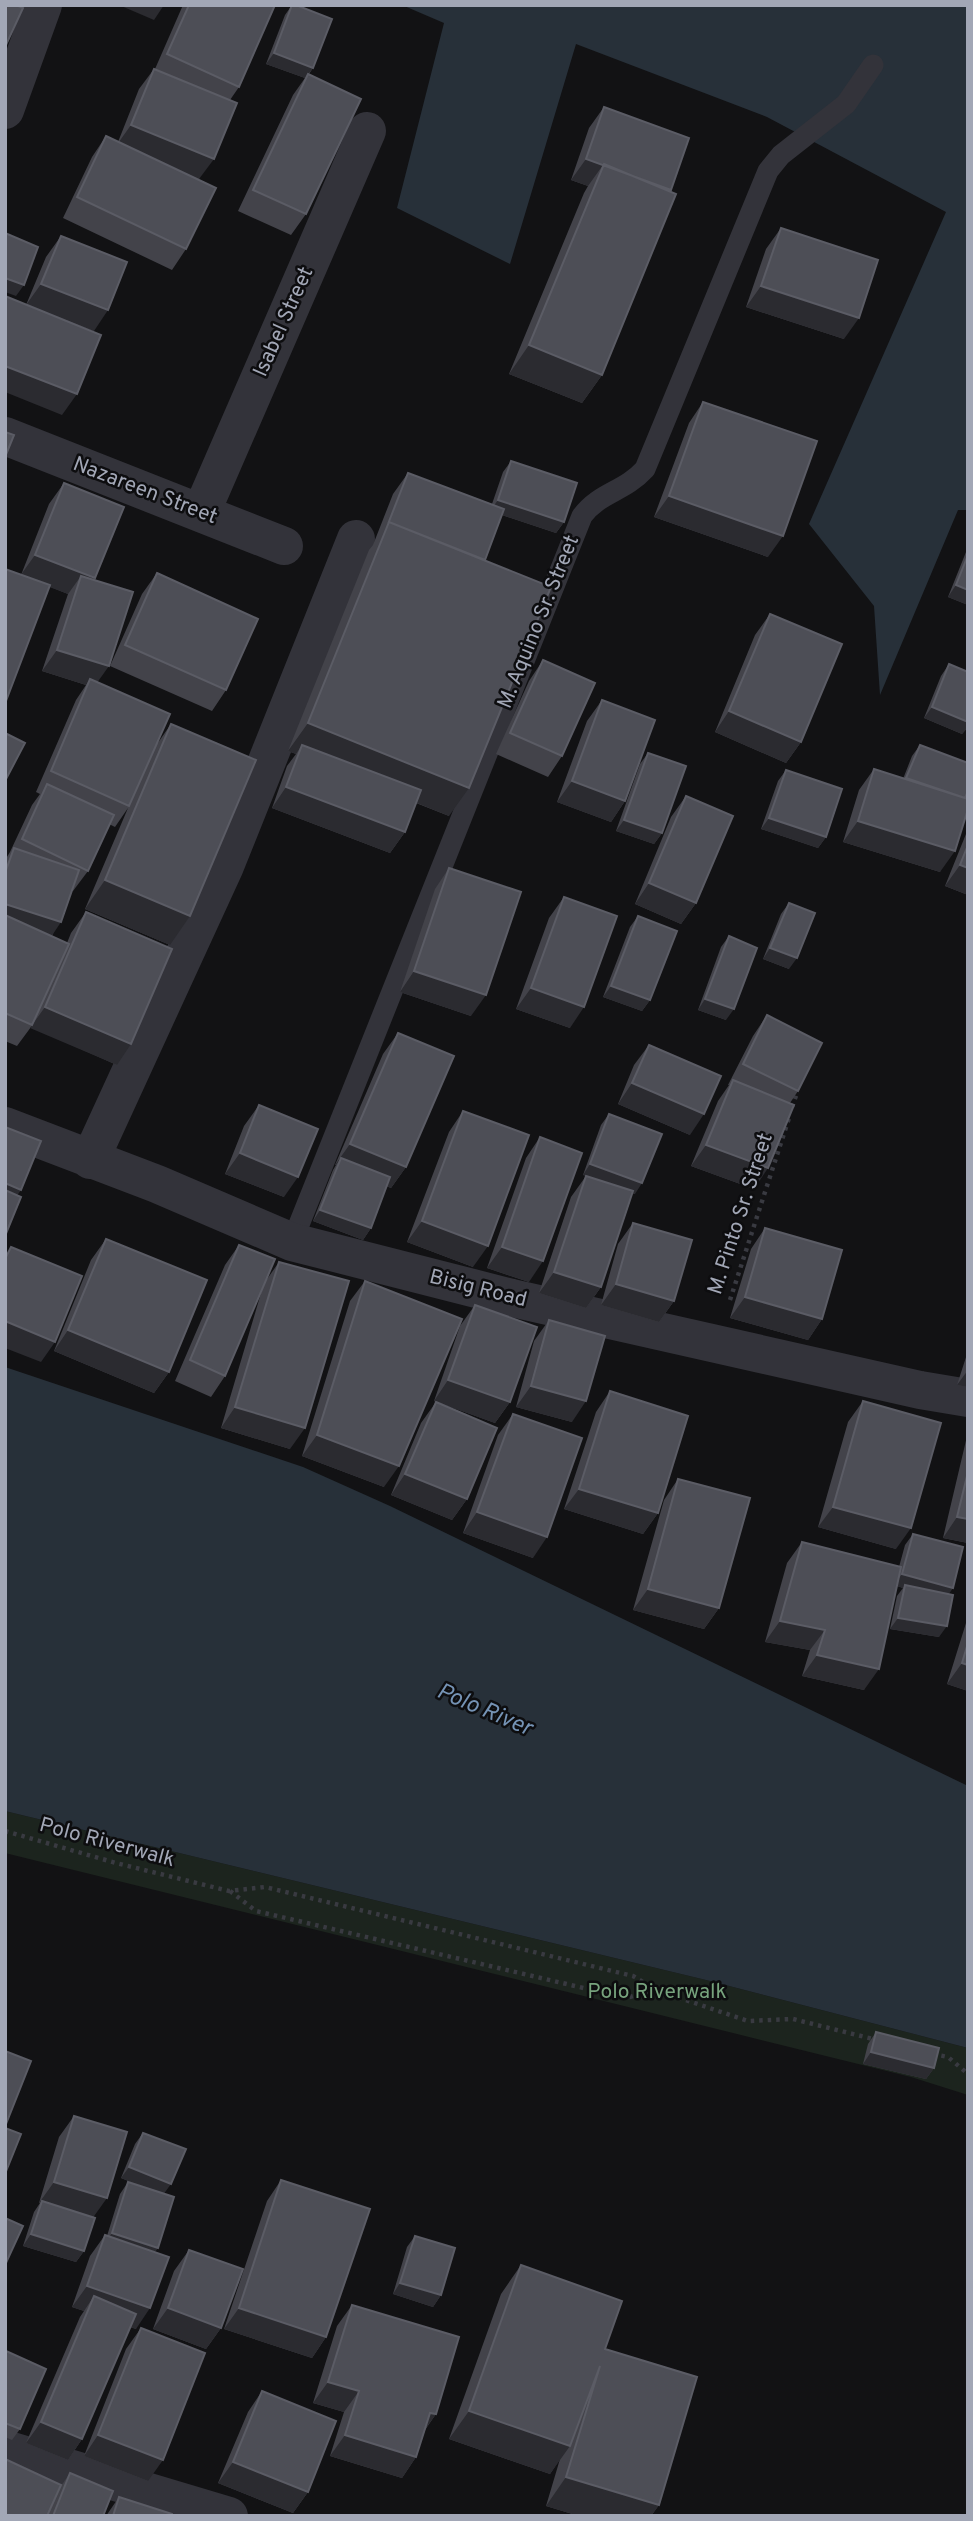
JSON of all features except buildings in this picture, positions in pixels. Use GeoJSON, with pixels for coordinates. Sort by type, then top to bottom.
{"type":"FeatureCollection","features":[{"type":"Feature","properties":{"kind":"street"},"geometry":{"type":"LineString","coordinates":[[5,110],[43,5]]}},
{"type":"Feature","properties":{"kind":"street","name":"Isabel Street"},"geometry":{"type":"LineString","coordinates":[[201,513],[367,131]]}},
{"type":"Feature","properties":{"kind":"street","name":"Nazareen Street"},"geometry":{"type":"LineString","coordinates":[[5,436],[284,545]]}},
{"type":"Feature","properties":{"kind":"street"},"geometry":{"type":"LineString","coordinates":[[90,1160],[225,866],[356,539]]}},
{"type":"Feature","properties":{"kind":"street","name":"Bisig Road"},"geometry":{"type":"LineString","coordinates":[[5,1126],[157,1184],[292,1242],[512,1298],[920,1390],[968,1398]]}},
{"type":"Feature","properties":{"kind":"street"},"geometry":{"type":"LineString","coordinates":[[5,2449],[229,2516]]}},
{"type":"Feature","properties":{"kind":"lane","name":"M. Aquino Sr. Street"},"geometry":{"type":"LineString","coordinates":[[292,1242],[582,516],[590,506],[632,482],[645,469],[768,171],[782,155],[846,104],[873,65]]}},
{"type":"Feature","properties":{"kind":"path","name":"M. Pinto Sr. Street"},"geometry":{"type":"LineString","coordinates":[[715,1344],[797,1093]]}},
{"type":"Feature","properties":{"kind":"path","name":"Polo Riverwalk"},"geometry":{"type":"LineString","coordinates":[[5,1831],[229,1891],[265,1887],[633,1976],[656,1990],[748,2021],[793,2019],[883,2041]]}},
{"type":"Feature","properties":{"kind":"path"},"geometry":{"type":"LineString","coordinates":[[229,1891],[256,1911],[613,1995],[626,1998],[656,1990]]}},
{"type":"Feature","properties":{"kind":"path"},"geometry":{"type":"LineString","coordinates":[[922,2051],[948,2057],[968,2074]]}},
{"type":"Feature","properties":{"kind":"green space","name":"Polo Riverwalk"},"geometry":{"type":"Polygon","coordinates":[[[5,1811],[706,1980],[968,2048],[968,2095],[911,2077],[5,1853],[5,1811]]]}},
{"type":"Feature","properties":{"kind":"water"},"geometry":{"type":"Polygon","coordinates":[[[402,5],[968,5],[968,510],[958,510],[880,695],[874,606],[809,524],[946,212],[767,117],[576,44],[510,264],[397,208],[444,23],[402,5]]]}},
{"type":"Feature","properties":{"kind":"water","name":"Polo River"},"geometry":{"type":"Polygon","coordinates":[[[5,1367],[303,1467],[390,1506],[968,1786],[968,2048],[706,1980],[5,1811],[5,1367]]]}}]}
